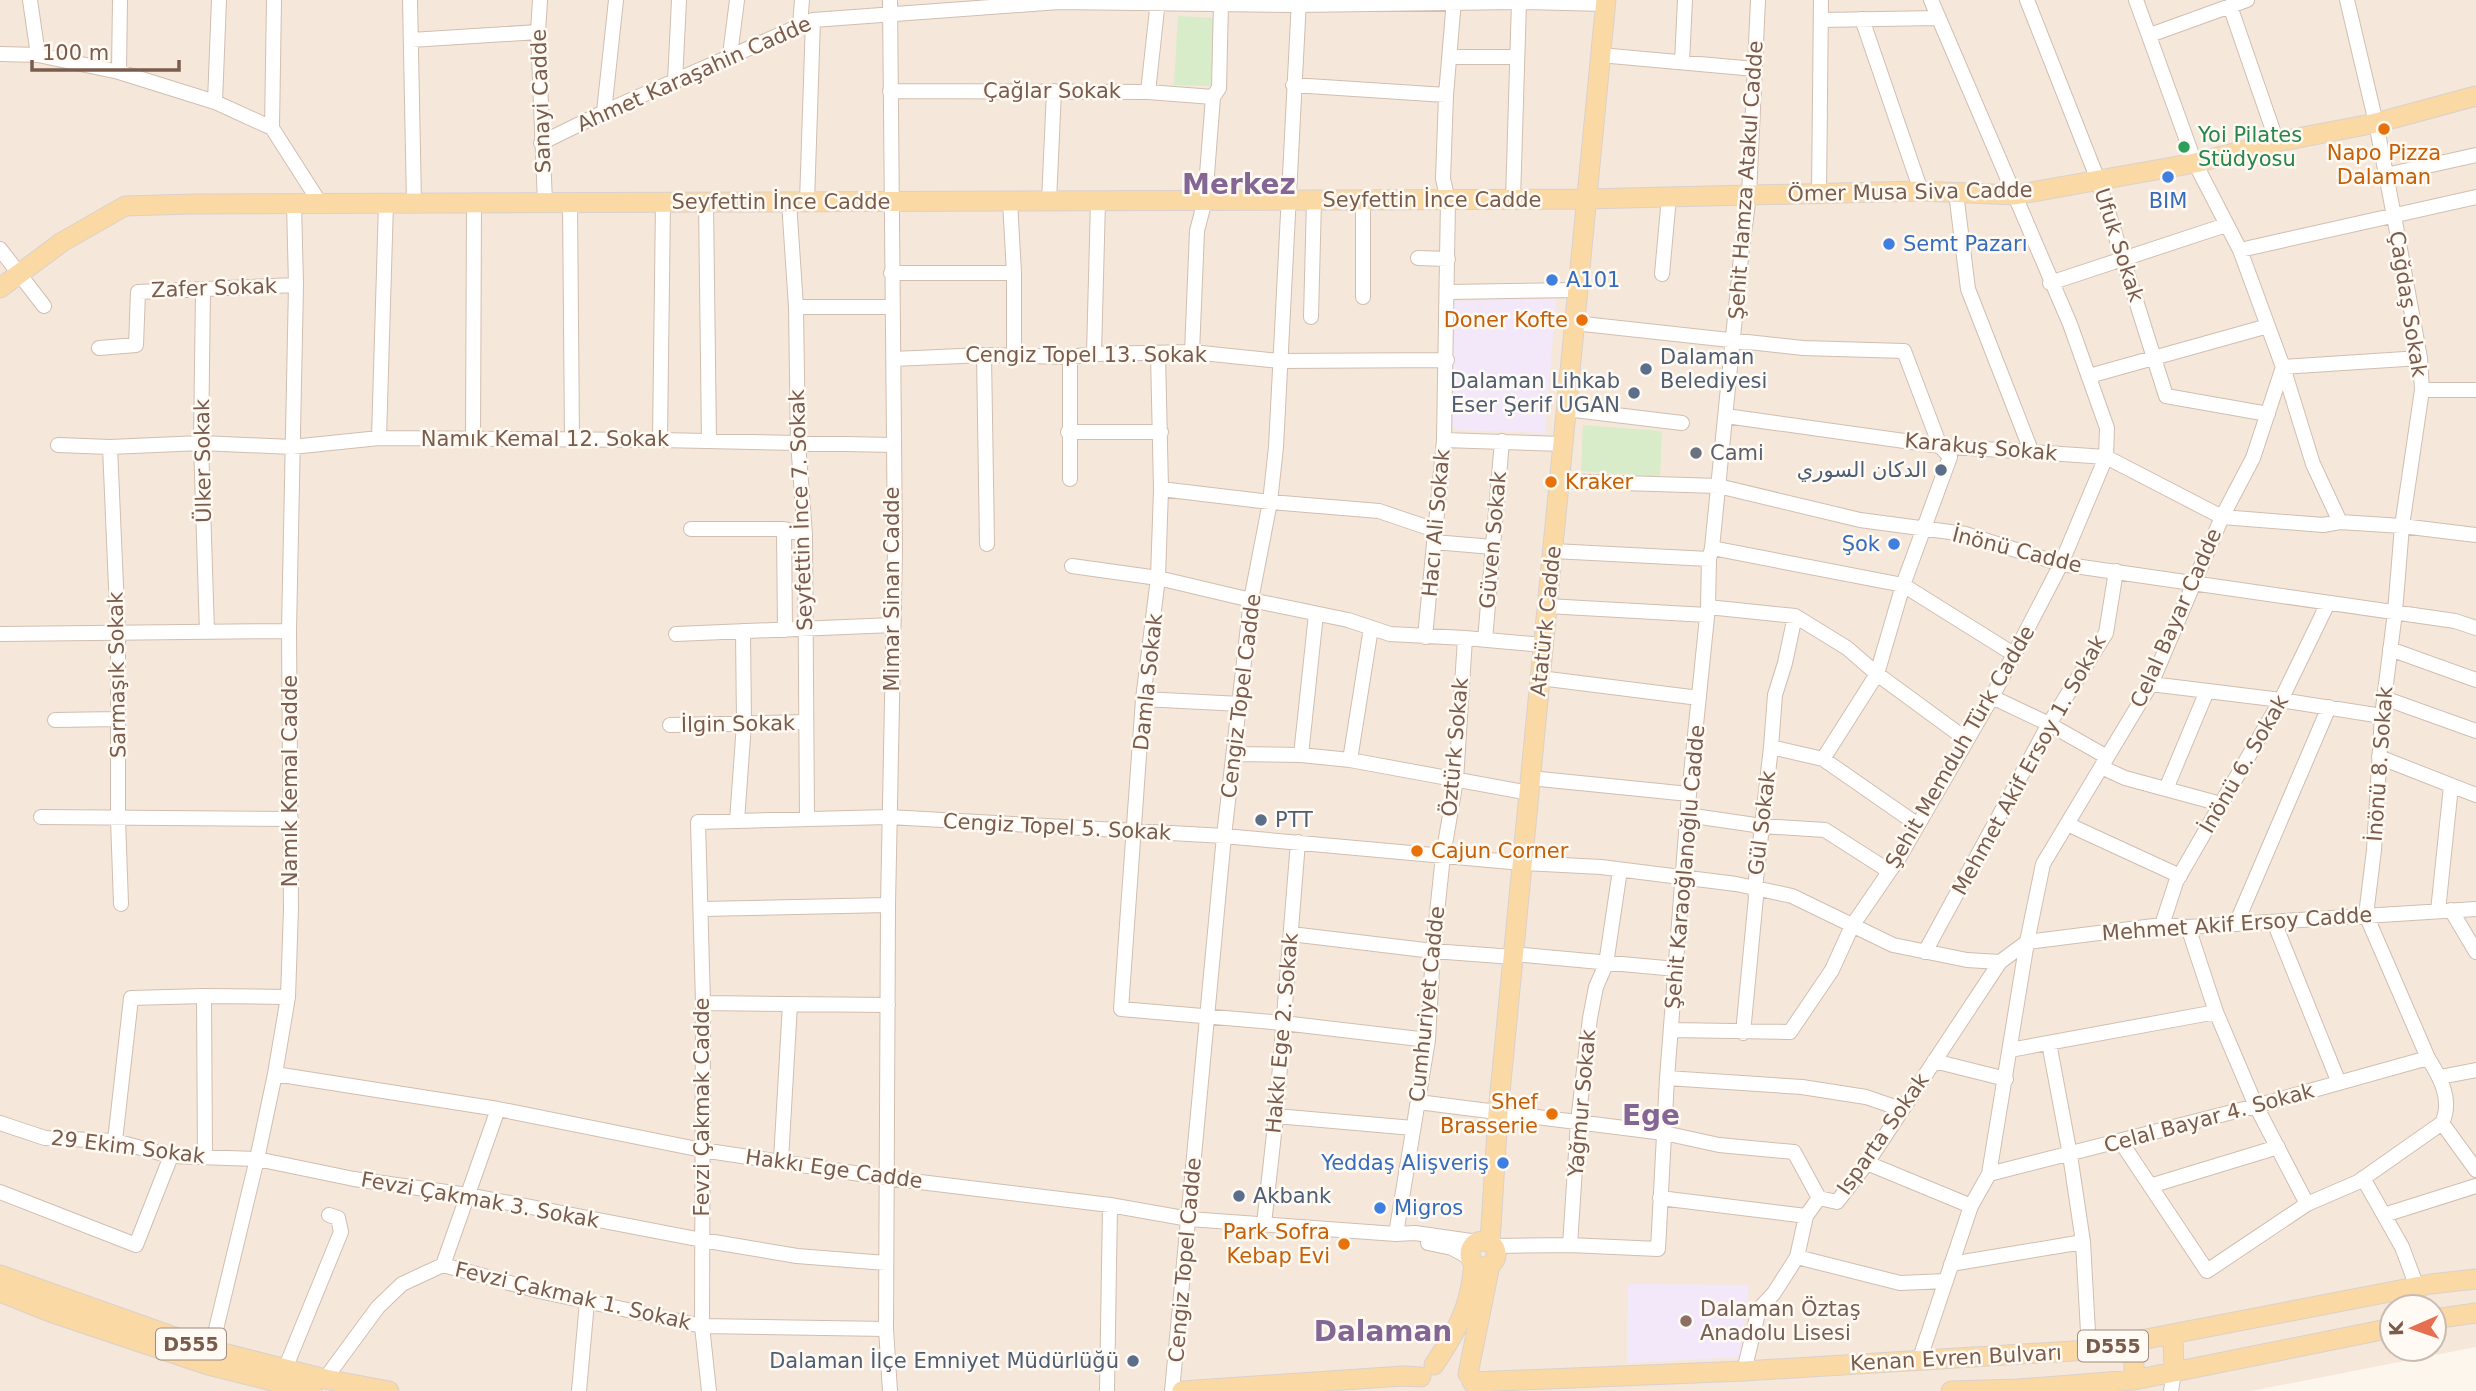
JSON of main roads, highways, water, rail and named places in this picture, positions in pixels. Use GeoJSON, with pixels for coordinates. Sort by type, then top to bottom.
{"type":"FeatureCollection","features":[{"type":"Feature","properties":{"kind":"main road","name":"Atatürk Cadde"},"geometry":{"type":"LineString","coordinates":[[1471,1382],[1606,2]]}},
{"type":"Feature","properties":{"kind":"main road","name":"Ömer Musa Siva Cadde"},"geometry":{"type":"LineString","coordinates":[[1586,199],[1921,191],[2015,195],[2195,163],[2277,142],[2376,123],[2476,96]]}},
{"type":"Feature","properties":{"kind":"main road","name":"Seyfettin İnce Cadde"},"geometry":{"type":"LineString","coordinates":[[0,288],[62,242],[125,206],[294,203],[1586,199]]}},
{"type":"Feature","properties":{"kind":"main road","name":"Atatürk Cadde"},"geometry":{"type":"LineString","coordinates":[[1424,1378],[1459,1327],[1483,1253]]}},
{"type":"Feature","properties":{"kind":"main road","name":"D555"},"geometry":{"type":"LineString","coordinates":[[0,1275],[211,1350],[285,1369],[318,1385]]}},
{"type":"Feature","properties":{"kind":"main road","name":"Kenan Evren Bulvarı"},"geometry":{"type":"LineString","coordinates":[[1471,1382],[1744,1371],[2089,1350],[2417,1287],[2476,1279]]}},
{"type":"Feature","properties":{"kind":"main road","name":"D555"},"geometry":{"type":"LineString","coordinates":[[0,1292],[50,1312],[208,1365],[318,1385],[389,1391]]}},
{"type":"Feature","properties":{"kind":"main road"},"geometry":{"type":"LineString","coordinates":[[2448,1318],[2476,1313]]}},
{"type":"Feature","properties":{"kind":"main road","name":"Kenan Evren Bulvarı"},"geometry":{"type":"LineString","coordinates":[[1951,1391],[2136,1386],[2173,1381],[2378,1331]]}},
{"type":"Feature","properties":{"kind":"main road"},"geometry":{"type":"LineString","coordinates":[[2173,1381],[2174,1335]]}},
{"type":"Feature","properties":{"kind":"main road"},"geometry":{"type":"LineString","coordinates":[[2134,1342],[2136,1386]]}},
{"type":"Feature","properties":{"kind":"main road"},"geometry":{"type":"LineString","coordinates":[[1182,1391],[1403,1376],[1424,1378],[1453,1363],[1471,1382]]}},
{"type":"Feature","properties":{"kind":"place","name":"Napo Pizza Dalaman"},"geometry":{"type":"Point","coordinates":[2384,129]}},
{"type":"Feature","properties":{"kind":"place","name":"Yoi Pilates Stüdyosu"},"geometry":{"type":"Point","coordinates":[2184,147]}},
{"type":"Feature","properties":{"kind":"place","name":"BIM"},"geometry":{"type":"Point","coordinates":[2168,177]}},
{"type":"Feature","properties":{"kind":"place","name":"Semt Pazarı"},"geometry":{"type":"Point","coordinates":[1889,244]}},
{"type":"Feature","properties":{"kind":"place","name":"A101"},"geometry":{"type":"Point","coordinates":[1552,280]}},
{"type":"Feature","properties":{"kind":"place","name":"Doner Kofte"},"geometry":{"type":"Point","coordinates":[1582,320]}},
{"type":"Feature","properties":{"kind":"place","name":"Dalaman Belediyesi"},"geometry":{"type":"Point","coordinates":[1646,369]}},
{"type":"Feature","properties":{"kind":"place","name":"Dalaman Lihkab Eser Şerif UGAN"},"geometry":{"type":"Point","coordinates":[1634,393]}},
{"type":"Feature","properties":{"kind":"place","name":"Cami"},"geometry":{"type":"Point","coordinates":[1696,453]}},
{"type":"Feature","properties":{"kind":"place","name":"الدكان السوري"},"geometry":{"type":"Point","coordinates":[1941,470]}},
{"type":"Feature","properties":{"kind":"place","name":"Kraker"},"geometry":{"type":"Point","coordinates":[1551,482]}},
{"type":"Feature","properties":{"kind":"place","name":"Şok"},"geometry":{"type":"Point","coordinates":[1894,544]}},
{"type":"Feature","properties":{"kind":"place","name":"PTT"},"geometry":{"type":"Point","coordinates":[1261,820]}},
{"type":"Feature","properties":{"kind":"place","name":"Cajun Corner"},"geometry":{"type":"Point","coordinates":[1417,851]}},
{"type":"Feature","properties":{"kind":"place","name":"Shef Brasserie"},"geometry":{"type":"Point","coordinates":[1552,1114]}},
{"type":"Feature","properties":{"kind":"place","name":"Yeddaş Alişveriş"},"geometry":{"type":"Point","coordinates":[1503,1163]}},
{"type":"Feature","properties":{"kind":"place","name":"Akbank"},"geometry":{"type":"Point","coordinates":[1239,1196]}},
{"type":"Feature","properties":{"kind":"place","name":"Migros"},"geometry":{"type":"Point","coordinates":[1380,1208]}},
{"type":"Feature","properties":{"kind":"place","name":"Park Sofra Kebap Evi"},"geometry":{"type":"Point","coordinates":[1344,1244]}},
{"type":"Feature","properties":{"kind":"place","name":"Dalaman Öztaş Anadolu Lisesi"},"geometry":{"type":"Point","coordinates":[1686,1321]}},
{"type":"Feature","properties":{"kind":"place","name":"Dalaman İlçe Emniyet Müdürlüğü"},"geometry":{"type":"Point","coordinates":[1133,1361]}},
{"type":"Feature","properties":{"kind":"district","name":"Merkez"},"geometry":{"type":"Point","coordinates":[1239,184]}},
{"type":"Feature","properties":{"kind":"district","name":"Ege"},"geometry":{"type":"Point","coordinates":[1651,1115]}},
{"type":"Feature","properties":{"kind":"district","name":"Dalaman"},"geometry":{"type":"Point","coordinates":[1383,1331]}}]}
